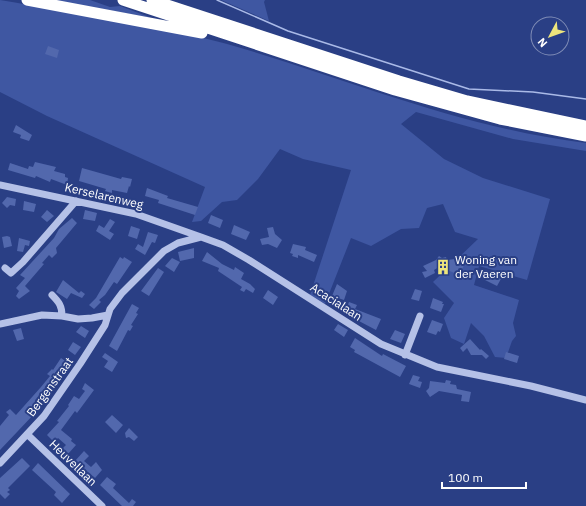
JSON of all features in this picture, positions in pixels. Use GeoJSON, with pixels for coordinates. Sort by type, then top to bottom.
{"type":"FeatureCollection","features":[{"type":"Feature","properties":{"kind":"highway"},"geometry":{"type":"LineString","coordinates":[[27,0],[167,25],[216,36],[231,36]]}},
{"type":"Feature","properties":{"kind":"highway"},"geometry":{"type":"LineString","coordinates":[[123,0],[395,90],[465,110],[542,128],[586,136]]}},
{"type":"Feature","properties":{"kind":"highway"},"geometry":{"type":"LineString","coordinates":[[152,0],[399,81],[467,101],[586,126]]}},
{"type":"Feature","properties":{"kind":"highway"},"geometry":{"type":"LineString","coordinates":[[177,0],[232,22],[241,30]]}},
{"type":"Feature","properties":{"kind":"street","name":"Kerselarenweg"},"geometry":{"type":"LineString","coordinates":[[0,185],[136,214],[201,237]]}},
{"type":"Feature","properties":{"kind":"street"},"geometry":{"type":"LineString","coordinates":[[5,268],[11,273],[23,262],[76,201]]}},
{"type":"Feature","properties":{"kind":"street"},"geometry":{"type":"LineString","coordinates":[[0,324],[42,315],[62,316],[78,319],[107,316],[110,309],[122,293],[164,251],[178,243],[201,237]]}},
{"type":"Feature","properties":{"kind":"street","name":"Acacialaan"},"geometry":{"type":"LineString","coordinates":[[201,237],[223,245],[250,260],[381,344],[405,355],[437,368],[531,386],[586,400]]}},
{"type":"Feature","properties":{"kind":"street"},"geometry":{"type":"LineString","coordinates":[[52,295],[58,301],[62,309],[62,316]]}},
{"type":"Feature","properties":{"kind":"street","name":"Bergenstraat"},"geometry":{"type":"LineString","coordinates":[[2,458],[28,435],[44,416],[105,325],[107,316]]}},
{"type":"Feature","properties":{"kind":"street"},"geometry":{"type":"LineString","coordinates":[[405,355],[420,316]]}},
{"type":"Feature","properties":{"kind":"street","name":"Heuvellaan"},"geometry":{"type":"LineString","coordinates":[[28,435],[102,506]]}},
{"type":"Feature","properties":{"kind":"shaded area"},"geometry":{"type":"Polygon","coordinates":[[[0,0],[152,26],[212,40],[284,61],[455,116],[498,127],[586,143],[586,151],[513,139],[416,112],[401,124],[444,159],[483,178],[550,199],[527,280],[479,266],[474,285],[519,300],[513,323],[516,336],[512,341],[506,358],[495,357],[484,336],[471,323],[464,344],[451,338],[444,318],[454,303],[433,282],[478,239],[455,232],[443,204],[427,208],[419,228],[401,229],[371,246],[351,238],[325,304],[310,295],[351,170],[303,159],[280,149],[258,179],[237,200],[222,202],[201,221],[192,222],[205,187],[47,116],[0,92],[0,0]]]}},
{"type":"Feature","properties":{"kind":"shaded area"},"geometry":{"type":"Polygon","coordinates":[[[52,0],[90,0],[110,7],[120,6],[152,18],[52,0]]]}},
{"type":"Feature","properties":{"kind":"shaded area"},"geometry":{"type":"Polygon","coordinates":[[[221,0],[265,0],[264,2],[269,21],[221,0]]]}},
{"type":"Feature","properties":{"kind":"building"},"geometry":{"type":"Polygon","coordinates":[[[48,46],[59,50],[57,58],[45,54],[48,46]]]}},
{"type":"Feature","properties":{"kind":"building"},"geometry":{"type":"Polygon","coordinates":[[[16,125],[32,135],[29,141],[20,138],[21,135],[13,132],[16,125]]]}},
{"type":"Feature","properties":{"kind":"building"},"geometry":{"type":"Polygon","coordinates":[[[35,162],[56,167],[54,171],[65,174],[65,177],[68,178],[67,185],[51,179],[50,182],[36,176],[35,178],[8,170],[10,163],[28,169],[29,166],[33,167],[35,162]]]}},
{"type":"Feature","properties":{"kind":"building"},"geometry":{"type":"Polygon","coordinates":[[[82,168],[121,179],[122,177],[132,179],[130,187],[129,186],[127,193],[112,190],[112,193],[105,191],[106,189],[79,181],[82,168]]]}},
{"type":"Feature","properties":{"kind":"building"},"geometry":{"type":"Polygon","coordinates":[[[147,188],[168,196],[167,198],[198,207],[195,215],[158,203],[159,200],[145,196],[147,188]]]}},
{"type":"Feature","properties":{"kind":"building"},"geometry":{"type":"Polygon","coordinates":[[[7,197],[16,199],[15,206],[10,205],[7,208],[2,203],[7,197]]]}},
{"type":"Feature","properties":{"kind":"building"},"geometry":{"type":"Polygon","coordinates":[[[24,201],[36,204],[34,212],[23,210],[24,201]]]}},
{"type":"Feature","properties":{"kind":"building"},"geometry":{"type":"Polygon","coordinates":[[[47,210],[54,216],[47,222],[41,217],[47,210]]]}},
{"type":"Feature","properties":{"kind":"building"},"geometry":{"type":"Polygon","coordinates":[[[85,210],[97,213],[95,221],[83,219],[85,210]]]}},
{"type":"Feature","properties":{"kind":"building"},"geometry":{"type":"Polygon","coordinates":[[[211,215],[223,220],[220,228],[208,223],[211,215]]]}},
{"type":"Feature","properties":{"kind":"building"},"geometry":{"type":"Polygon","coordinates":[[[72,218],[77,223],[56,248],[57,253],[52,258],[49,255],[42,263],[44,264],[25,286],[30,291],[19,299],[16,296],[19,291],[16,288],[25,278],[20,275],[54,238],[59,229],[72,218]]]}},
{"type":"Feature","properties":{"kind":"building"},"geometry":{"type":"Polygon","coordinates":[[[110,219],[115,222],[109,231],[114,234],[110,240],[96,231],[99,225],[104,228],[110,219]]]}},
{"type":"Feature","properties":{"kind":"building"},"geometry":{"type":"Polygon","coordinates":[[[234,225],[250,232],[246,240],[231,234],[234,225]]]}},
{"type":"Feature","properties":{"kind":"building"},"geometry":{"type":"Polygon","coordinates":[[[131,226],[140,229],[137,239],[128,236],[131,226]]]}},
{"type":"Feature","properties":{"kind":"building"},"geometry":{"type":"Polygon","coordinates":[[[273,227],[275,234],[282,240],[277,248],[268,244],[262,245],[260,239],[269,237],[267,228],[273,227]]]}},
{"type":"Feature","properties":{"kind":"building"},"geometry":{"type":"Polygon","coordinates":[[[148,232],[158,235],[155,243],[152,242],[145,255],[135,249],[138,244],[143,247],[148,232]]]}},
{"type":"Feature","properties":{"kind":"building"},"geometry":{"type":"Polygon","coordinates":[[[2,237],[10,237],[12,246],[4,248],[2,237]]]}},
{"type":"Feature","properties":{"kind":"building"},"geometry":{"type":"Polygon","coordinates":[[[19,238],[30,241],[29,246],[25,245],[23,252],[17,251],[19,238]]]}},
{"type":"Feature","properties":{"kind":"building"},"geometry":{"type":"Polygon","coordinates":[[[293,244],[306,247],[305,250],[317,255],[314,262],[298,255],[298,258],[292,256],[293,254],[290,253],[293,244]]]}},
{"type":"Feature","properties":{"kind":"building"},"geometry":{"type":"Polygon","coordinates":[[[194,248],[194,258],[180,261],[178,252],[194,248]]]}},
{"type":"Feature","properties":{"kind":"building"},"geometry":{"type":"Polygon","coordinates":[[[207,252],[222,264],[234,270],[235,267],[244,273],[241,279],[255,289],[253,293],[246,289],[244,292],[240,290],[242,287],[218,271],[219,268],[202,261],[207,252]]]}},
{"type":"Feature","properties":{"kind":"building","name":"Woning van der Vaeren"},"geometry":{"type":"Polygon","coordinates":[[[439,256],[442,258],[446,257],[447,260],[455,259],[461,261],[460,264],[464,265],[460,275],[439,267],[434,270],[435,273],[425,278],[422,272],[427,271],[423,266],[436,260],[439,256]]]}},
{"type":"Feature","properties":{"kind":"building"},"geometry":{"type":"Polygon","coordinates":[[[120,257],[123,259],[124,257],[132,262],[117,284],[114,282],[105,295],[99,300],[101,302],[94,309],[89,305],[96,298],[120,257]]]}},
{"type":"Feature","properties":{"kind":"building"},"geometry":{"type":"Polygon","coordinates":[[[172,258],[180,262],[174,272],[165,266],[172,258]]]}},
{"type":"Feature","properties":{"kind":"building"},"geometry":{"type":"Polygon","coordinates":[[[158,268],[164,272],[149,296],[141,291],[158,268]]]}},
{"type":"Feature","properties":{"kind":"building"},"geometry":{"type":"Polygon","coordinates":[[[486,270],[497,277],[498,275],[502,277],[497,286],[481,278],[486,270]]]}},
{"type":"Feature","properties":{"kind":"building"},"geometry":{"type":"Polygon","coordinates":[[[63,280],[79,293],[81,291],[85,294],[82,298],[71,293],[67,299],[56,292],[63,280]]]}},
{"type":"Feature","properties":{"kind":"building"},"geometry":{"type":"Polygon","coordinates":[[[337,284],[347,291],[344,300],[332,296],[337,284]]]}},
{"type":"Feature","properties":{"kind":"building"},"geometry":{"type":"Polygon","coordinates":[[[415,289],[422,291],[419,301],[411,299],[415,289]]]}},
{"type":"Feature","properties":{"kind":"building"},"geometry":{"type":"Polygon","coordinates":[[[268,290],[278,297],[273,305],[263,298],[268,290]]]}},
{"type":"Feature","properties":{"kind":"building"},"geometry":{"type":"Polygon","coordinates":[[[433,298],[443,302],[442,304],[444,304],[441,312],[430,308],[433,298]]]}},
{"type":"Feature","properties":{"kind":"building"},"geometry":{"type":"Polygon","coordinates":[[[349,302],[357,305],[355,309],[381,319],[376,330],[345,313],[349,302]]]}},
{"type":"Feature","properties":{"kind":"building"},"geometry":{"type":"Polygon","coordinates":[[[132,304],[139,308],[136,313],[138,314],[131,325],[133,326],[130,331],[128,330],[117,351],[109,346],[132,304]]]}},
{"type":"Feature","properties":{"kind":"building"},"geometry":{"type":"Polygon","coordinates":[[[432,320],[443,324],[440,332],[438,331],[436,335],[427,332],[432,320]]]}},
{"type":"Feature","properties":{"kind":"building"},"geometry":{"type":"Polygon","coordinates":[[[338,324],[348,330],[344,337],[334,330],[338,324]]]}},
{"type":"Feature","properties":{"kind":"building"},"geometry":{"type":"Polygon","coordinates":[[[81,326],[89,331],[85,338],[76,332],[81,326]]]}},
{"type":"Feature","properties":{"kind":"building"},"geometry":{"type":"Polygon","coordinates":[[[21,328],[24,339],[17,341],[13,330],[21,328]]]}},
{"type":"Feature","properties":{"kind":"building"},"geometry":{"type":"Polygon","coordinates":[[[395,330],[405,334],[401,343],[390,339],[395,330]]]}},
{"type":"Feature","properties":{"kind":"building"},"geometry":{"type":"Polygon","coordinates":[[[355,338],[382,356],[383,354],[406,366],[400,377],[354,352],[355,350],[350,347],[355,338]]]}},
{"type":"Feature","properties":{"kind":"building"},"geometry":{"type":"Polygon","coordinates":[[[470,339],[480,350],[481,349],[489,356],[486,359],[482,355],[471,355],[467,348],[463,352],[460,348],[470,339]]]}},
{"type":"Feature","properties":{"kind":"building"},"geometry":{"type":"Polygon","coordinates":[[[73,342],[81,347],[75,355],[68,350],[73,342]]]}},
{"type":"Feature","properties":{"kind":"building"},"geometry":{"type":"Polygon","coordinates":[[[506,352],[519,356],[517,363],[504,359],[506,352]]]}},
{"type":"Feature","properties":{"kind":"building"},"geometry":{"type":"Polygon","coordinates":[[[105,353],[118,362],[112,372],[104,367],[108,361],[102,357],[105,353]]]}},
{"type":"Feature","properties":{"kind":"building"},"geometry":{"type":"Polygon","coordinates":[[[61,358],[68,363],[40,399],[42,400],[33,411],[35,413],[0,450],[0,426],[9,415],[6,412],[10,409],[16,415],[50,376],[47,374],[52,369],[53,370],[61,358]]]}},
{"type":"Feature","properties":{"kind":"building"},"geometry":{"type":"Polygon","coordinates":[[[413,375],[420,377],[418,381],[422,382],[420,388],[409,384],[413,375]]]}},
{"type":"Feature","properties":{"kind":"building"},"geometry":{"type":"Polygon","coordinates":[[[446,380],[451,381],[450,384],[456,385],[457,389],[471,392],[469,402],[461,401],[462,395],[439,391],[430,397],[426,391],[429,388],[430,381],[445,383],[446,380]]]}},
{"type":"Feature","properties":{"kind":"building"},"geometry":{"type":"Polygon","coordinates":[[[85,383],[94,390],[77,413],[75,411],[61,430],[72,439],[71,441],[76,445],[68,454],[62,449],[66,445],[58,438],[54,442],[47,435],[59,422],[57,421],[69,406],[68,405],[74,396],[79,399],[85,391],[82,389],[85,383]]]}},
{"type":"Feature","properties":{"kind":"building"},"geometry":{"type":"Polygon","coordinates":[[[112,415],[123,425],[116,433],[105,422],[112,415]]]}},
{"type":"Feature","properties":{"kind":"building"},"geometry":{"type":"Polygon","coordinates":[[[129,428],[138,437],[134,441],[129,437],[126,438],[125,433],[129,428]]]}},
{"type":"Feature","properties":{"kind":"building"},"geometry":{"type":"Polygon","coordinates":[[[84,451],[89,456],[84,461],[91,467],[96,462],[102,470],[95,478],[75,461],[84,451]]]}},
{"type":"Feature","properties":{"kind":"building"},"geometry":{"type":"Polygon","coordinates":[[[22,458],[30,466],[8,488],[10,490],[7,492],[10,494],[5,499],[0,494],[0,478],[22,458]]]}},
{"type":"Feature","properties":{"kind":"building"},"geometry":{"type":"Polygon","coordinates":[[[38,463],[70,494],[62,503],[54,495],[56,492],[32,470],[38,463]]]}},
{"type":"Feature","properties":{"kind":"building"},"geometry":{"type":"Polygon","coordinates":[[[107,477],[116,484],[113,488],[129,503],[132,499],[136,502],[133,506],[122,506],[100,485],[107,477]]]}},
{"type":"Feature","properties":{"kind":"waterway"},"geometry":{"type":"LineString","coordinates":[[217,0],[288,31],[469,89],[533,92],[586,99]]}},
{"type":"Feature","properties":{"kind":"place","name":"Woning van der Vaeren"},"geometry":{"type":"Point","coordinates":[443,267]}}]}
